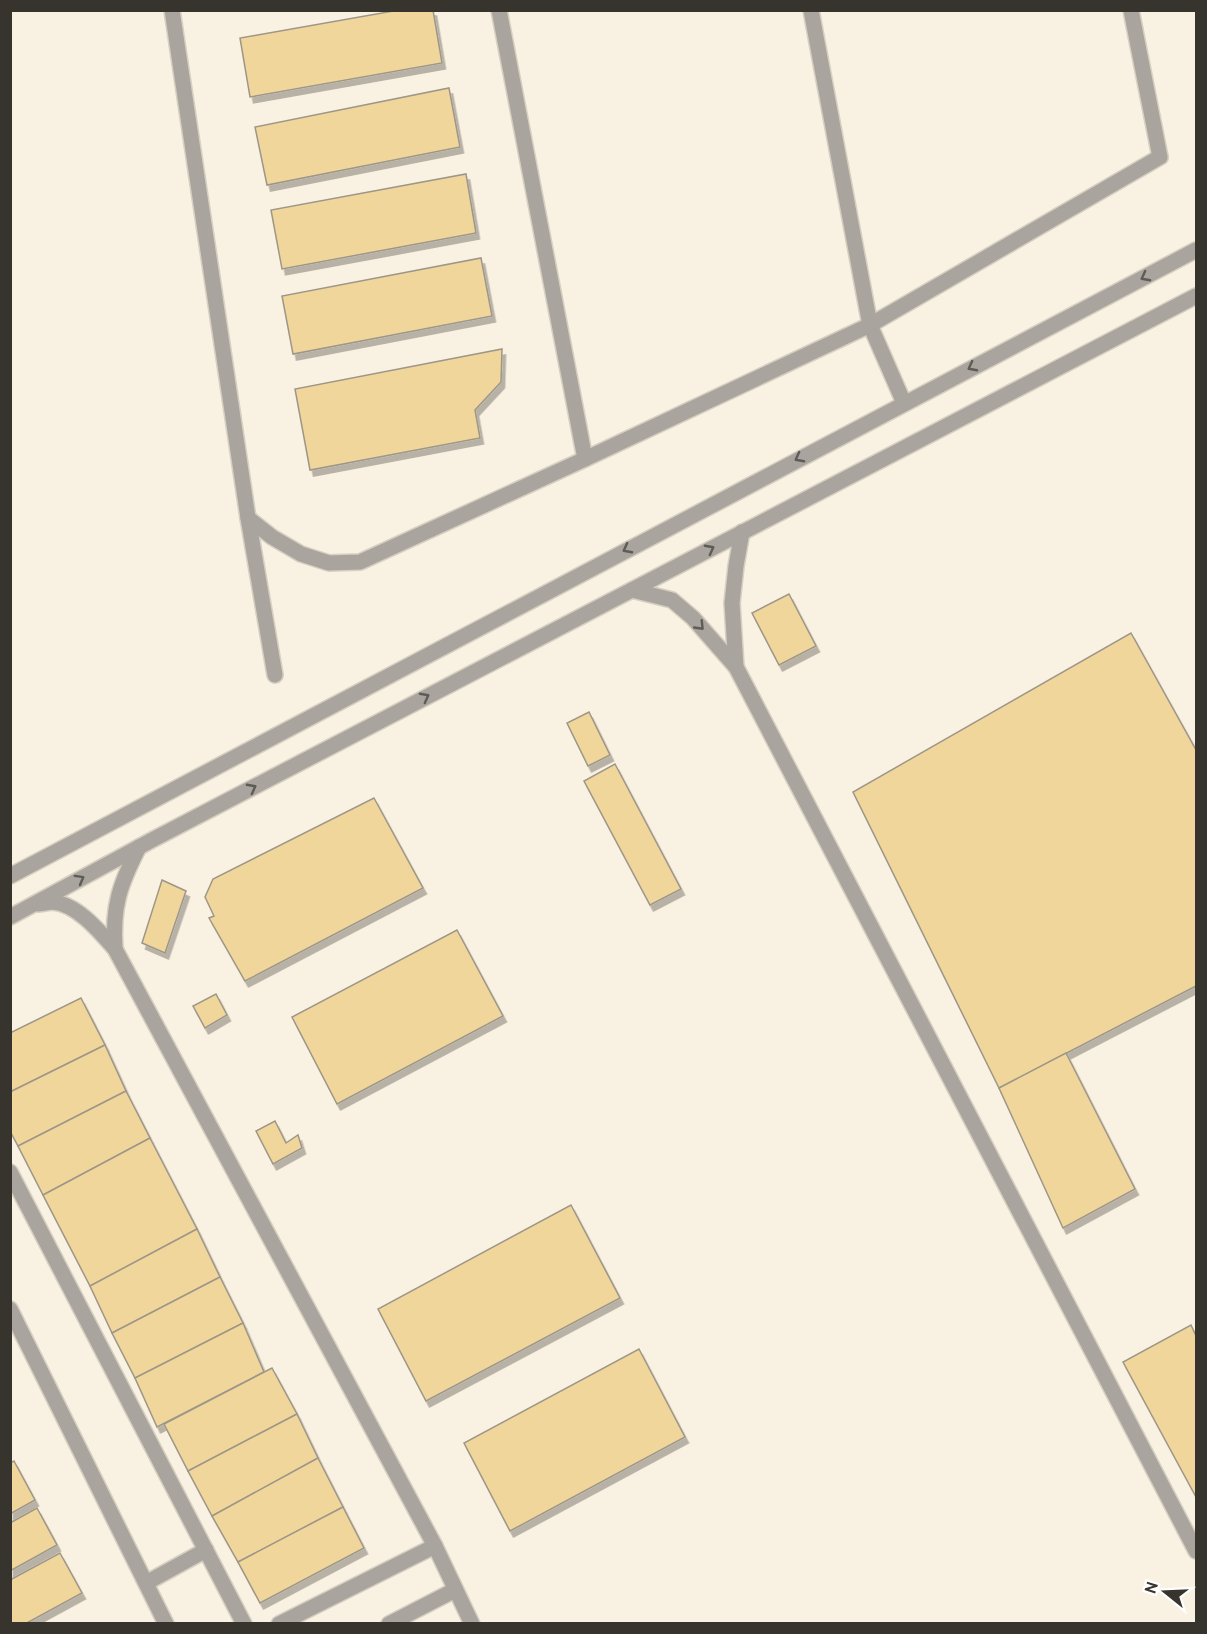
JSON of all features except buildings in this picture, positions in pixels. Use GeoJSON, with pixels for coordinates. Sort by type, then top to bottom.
{"type":"FeatureCollection","features":[{"type":"Feature","properties":{"kind":"lane"},"geometry":{"type":"LineString","coordinates":[[171,10],[248,518],[275,675]]}},
{"type":"Feature","properties":{"kind":"lane"},"geometry":{"type":"LineString","coordinates":[[499,10],[585,459]]}},
{"type":"Feature","properties":{"kind":"lane"},"geometry":{"type":"LineString","coordinates":[[811,10],[870,325],[904,403]]}},
{"type":"Feature","properties":{"kind":"lane"},"geometry":{"type":"LineString","coordinates":[[248,518],[272,537],[301,554],[329,563],[360,562],[870,325],[1160,157],[1131,10]]}},
{"type":"Feature","properties":{"kind":"lane"},"geometry":{"type":"LineString","coordinates":[[10,876],[1197,250]]}},
{"type":"Feature","properties":{"kind":"lane"},"geometry":{"type":"LineString","coordinates":[[10,917],[139,847],[1195,297]]}},
{"type":"Feature","properties":{"kind":"lane"},"geometry":{"type":"LineString","coordinates":[[736,667],[732,603],[742,532]]}},
{"type":"Feature","properties":{"kind":"lane"},"geometry":{"type":"LineString","coordinates":[[632,590],[672,600],[693,618],[736,667],[1197,1551]]}},
{"type":"Feature","properties":{"kind":"lane"},"geometry":{"type":"LineString","coordinates":[[115,948],[113,926],[116,903],[125,874],[139,847]]}},
{"type":"Feature","properties":{"kind":"lane"},"geometry":{"type":"LineString","coordinates":[[32,905],[53,902],[71,908],[84,916],[115,948],[435,1545],[472,1623]]}},
{"type":"Feature","properties":{"kind":"lane"},"geometry":{"type":"LineString","coordinates":[[10,1172],[244,1623]]}},
{"type":"Feature","properties":{"kind":"lane"},"geometry":{"type":"LineString","coordinates":[[10,1309],[166,1623]]}},
{"type":"Feature","properties":{"kind":"lane"},"geometry":{"type":"LineString","coordinates":[[279,1623],[435,1545]]}},
{"type":"Feature","properties":{"kind":"lane"},"geometry":{"type":"LineString","coordinates":[[146,1583],[206,1550]]}},
{"type":"Feature","properties":{"kind":"lane"},"geometry":{"type":"LineString","coordinates":[[389,1623],[455,1590]]}}]}
